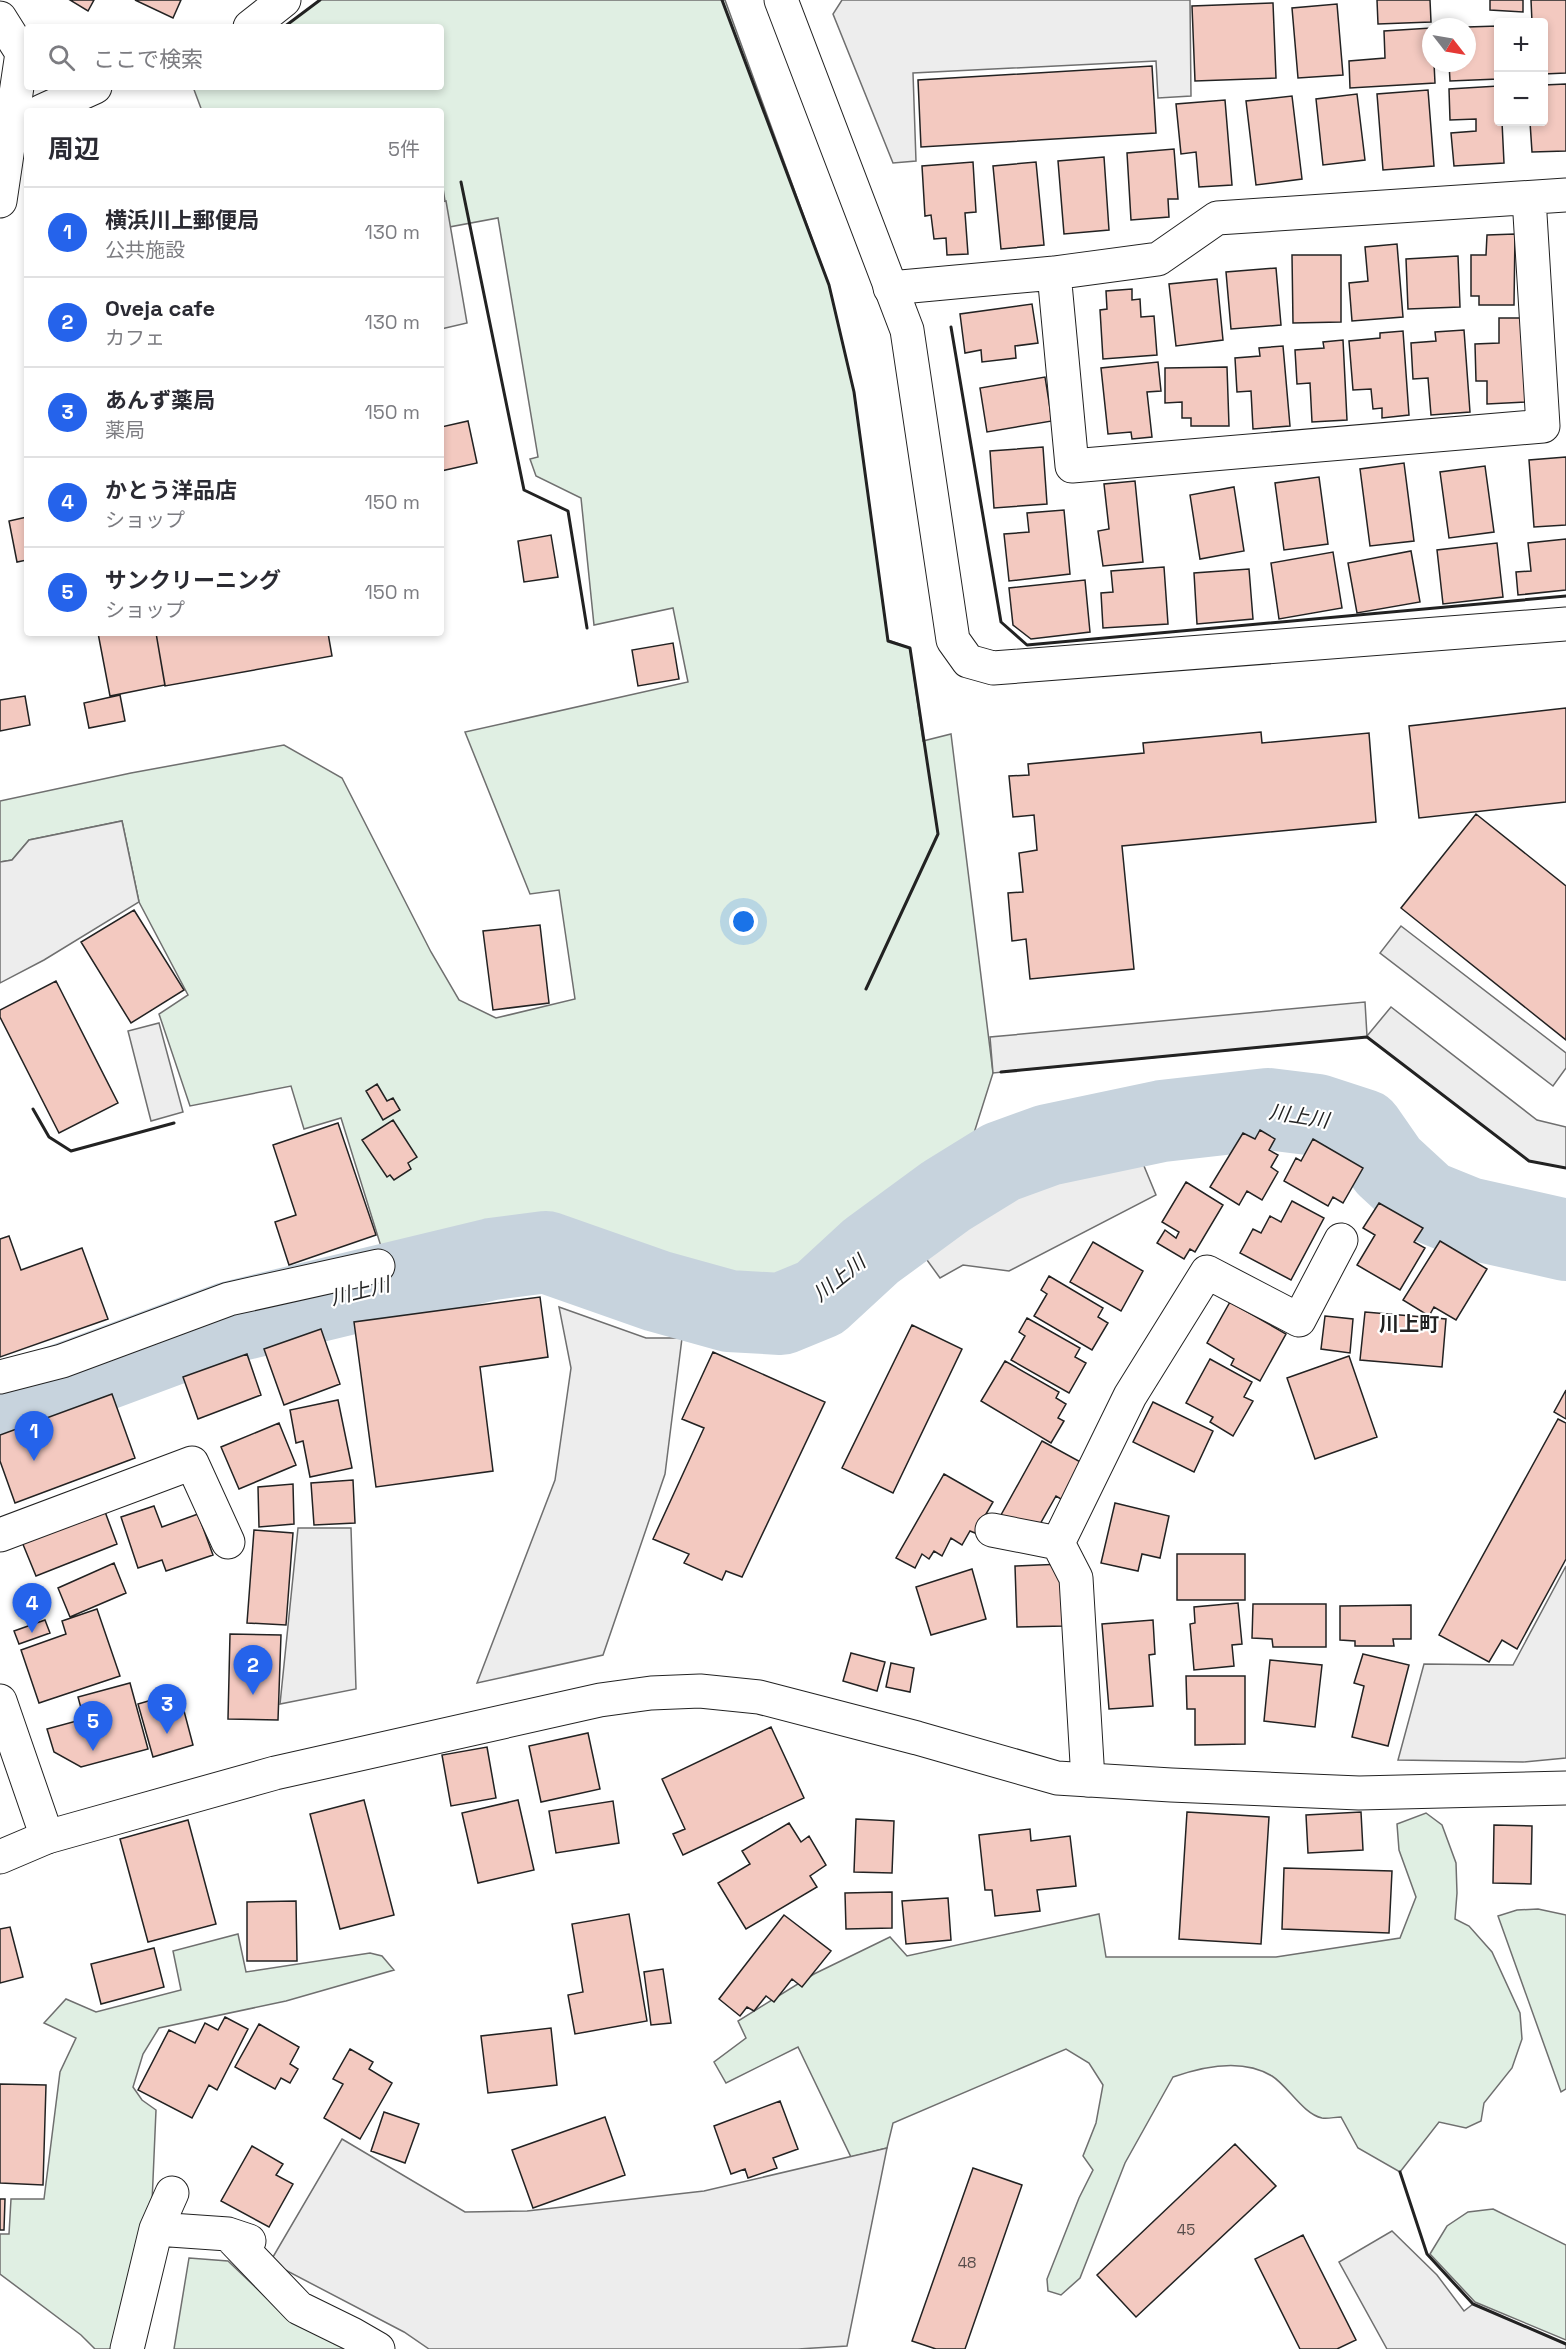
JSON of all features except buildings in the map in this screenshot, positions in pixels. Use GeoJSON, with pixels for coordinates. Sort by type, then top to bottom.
{"type":"FeatureCollection","features":[{"type":"Feature","properties":{"kind":"street"},"geometry":{"type":"LineString","coordinates":[[254,24],[284,0]]}},
{"type":"Feature","properties":{"kind":"street"},"geometry":{"type":"LineString","coordinates":[[781,0],[907,330],[953,640],[968,661],[993,668],[1566,624]]}},
{"type":"Feature","properties":{"kind":"street"},"geometry":{"type":"LineString","coordinates":[[0,18],[22,53],[24,79]]}},
{"type":"Feature","properties":{"kind":"street"},"geometry":{"type":"LineString","coordinates":[[25,90],[26,108]]}},
{"type":"Feature","properties":{"kind":"street"},"geometry":{"type":"LineString","coordinates":[[47,108],[88,90]]}},
{"type":"Feature","properties":{"kind":"street"},"geometry":{"type":"LineString","coordinates":[[0,201],[24,126]]}},
{"type":"Feature","properties":{"kind":"street"},"geometry":{"type":"LineString","coordinates":[[890,288],[1054,273],[1158,259],[1217,218],[1566,195]]}},
{"type":"Feature","properties":{"kind":"street"},"geometry":{"type":"LineString","coordinates":[[1054,273],[1072,466],[1543,426],[1528,198]]}},
{"type":"Feature","properties":{"kind":"street"},"geometry":{"type":"LineString","coordinates":[[1058,1543],[1130,1396],[1207,1272],[1299,1320],[1341,1240]]}},
{"type":"Feature","properties":{"kind":"street"},"geometry":{"type":"LineString","coordinates":[[0,1377],[62,1361],[229,1299],[378,1266]]}},
{"type":"Feature","properties":{"kind":"street"},"geometry":{"type":"LineString","coordinates":[[0,1535],[192,1463],[228,1542]]}},
{"type":"Feature","properties":{"kind":"street"},"geometry":{"type":"LineString","coordinates":[[992,1530],[1058,1543]]}},
{"type":"Feature","properties":{"kind":"street"},"geometry":{"type":"LineString","coordinates":[[1058,1543],[1076,1578],[1088,1780]]}},
{"type":"Feature","properties":{"kind":"street"},"geometry":{"type":"LineString","coordinates":[[0,1857],[47,1837],[275,1773],[600,1700],[651,1693],[700,1691],[759,1697],[917,1738],[1057,1778],[1359,1792],[1566,1788]]}},
{"type":"Feature","properties":{"kind":"street"},"geometry":{"type":"LineString","coordinates":[[0,1701],[47,1837]]}},
{"type":"Feature","properties":{"kind":"street"},"geometry":{"type":"LineString","coordinates":[[127,2349],[156,2229],[172,2193]]}},
{"type":"Feature","properties":{"kind":"street"},"geometry":{"type":"LineString","coordinates":[[156,2229],[228,2234],[276,2251]]}},
{"type":"Feature","properties":{"kind":"street"},"geometry":{"type":"LineString","coordinates":[[228,2234],[299,2308],[378,2349]]}},
{"type":"Feature","properties":{"kind":"green space"},"geometry":{"type":"Polygon","coordinates":[[[320,0],[725,0],[829,285],[854,392],[888,640],[910,648],[923,741],[951,734],[993,1073],[962,1171],[826,1280],[786,1298],[743,1301],[700,1294],[620,1272],[547,1246],[486,1252],[388,1269],[341,1118],[304,1129],[291,1086],[190,1106],[159,1014],[188,995],[139,902],[122,821],[29,840],[12,860],[0,862],[0,801],[131,773],[284,745],[342,778],[431,952],[459,1000],[496,1018],[575,999],[559,890],[530,894],[465,732],[688,682],[673,608],[594,625],[581,498],[536,476],[530,459],[538,457],[498,218],[449,227],[444,194],[444,108],[201,108],[194,90],[444,90],[444,24],[288,24],[320,0]]]}},
{"type":"Feature","properties":{"kind":"green space"},"geometry":{"type":"Polygon","coordinates":[[[1426,1813],[1442,1825],[1456,1863],[1455,1919],[1469,1926],[1492,1952],[1520,2013],[1522,2039],[1512,2068],[1484,2103],[1481,2121],[1466,2128],[1439,2122],[1400,2172],[1358,2148],[1341,2117],[1324,2118],[1308,2111],[1278,2081],[1261,2070],[1236,2066],[1210,2067],[1173,2077],[1125,2163],[1080,2278],[1061,2295],[1048,2291],[1047,2279],[1079,2198],[1093,2170],[1083,2156],[1096,2123],[1103,2085],[1089,2063],[1066,2049],[893,2123],[887,2148],[851,2157],[798,2047],[726,2083],[714,2062],[746,2038],[738,2021],[814,1974],[890,1937],[907,1956],[1099,1914],[1106,1957],[1276,1957],[1400,1938],[1416,1897],[1399,1850],[1397,1824],[1426,1813]]]}},
{"type":"Feature","properties":{"kind":"green space"},"geometry":{"type":"Polygon","coordinates":[[[1538,1909],[1566,1915],[1566,2089],[1561,2092],[1498,1916],[1517,1910],[1538,1909]]]}},
{"type":"Feature","properties":{"kind":"green space"},"geometry":{"type":"Polygon","coordinates":[[[238,1934],[246,1972],[370,1953],[382,1956],[394,1970],[286,2001],[159,2028],[143,2054],[133,2087],[142,2100],[156,2110],[151,2226],[119,2349],[95,2349],[81,2335],[0,2274],[0,2234],[9,2234],[11,2199],[44,2199],[60,2072],[76,2038],[44,2023],[66,1999],[96,2012],[181,1990],[173,1951],[238,1934]]]}},
{"type":"Feature","properties":{"kind":"green space"},"geometry":{"type":"Polygon","coordinates":[[[1493,2209],[1566,2245],[1566,2340],[1475,2302],[1430,2254],[1447,2226],[1468,2212],[1493,2209]]]}},
{"type":"Feature","properties":{"kind":"green space"},"geometry":{"type":"Polygon","coordinates":[[[189,2258],[228,2261],[290,2320],[354,2349],[174,2349],[189,2258]]]}},
{"type":"Feature","properties":{"kind":"shaded area"},"geometry":{"type":"Polygon","coordinates":[[[842,0],[1190,0],[1191,96],[1158,98],[1156,61],[913,73],[916,161],[893,163],[833,14],[842,0]]]}},
{"type":"Feature","properties":{"kind":"shaded area"},"geometry":{"type":"Polygon","coordinates":[[[444,201],[446,201],[467,323],[444,328],[444,201]]]}},
{"type":"Feature","properties":{"kind":"shaded area"},"geometry":{"type":"Polygon","coordinates":[[[122,821],[139,902],[44,960],[0,983],[0,862],[12,860],[29,840],[122,821]]]}},
{"type":"Feature","properties":{"kind":"shaded area"},"geometry":{"type":"Polygon","coordinates":[[[1401,926],[1566,1053],[1566,1068],[1553,1086],[1380,953],[1401,926]]]}},
{"type":"Feature","properties":{"kind":"shaded area"},"geometry":{"type":"Polygon","coordinates":[[[1365,1002],[1367,1036],[1391,1007],[1537,1120],[1566,1127],[1566,1168],[1529,1161],[1367,1037],[993,1073],[990,1037],[1365,1002]]]}},
{"type":"Feature","properties":{"kind":"shaded area"},"geometry":{"type":"Polygon","coordinates":[[[159,1023],[183,1112],[151,1121],[128,1031],[159,1023]]]}},
{"type":"Feature","properties":{"kind":"shaded area"},"geometry":{"type":"Polygon","coordinates":[[[1139,1154],[1156,1195],[1009,1271],[963,1265],[940,1278],[914,1242],[1011,1186],[1139,1154]]]}},
{"type":"Feature","properties":{"kind":"shaded area"},"geometry":{"type":"Polygon","coordinates":[[[559,1307],[646,1338],[682,1338],[665,1474],[603,1655],[477,1683],[555,1480],[571,1368],[559,1307]]]}},
{"type":"Feature","properties":{"kind":"shaded area"},"geometry":{"type":"Polygon","coordinates":[[[298,1528],[351,1528],[356,1689],[280,1704],[298,1528]]]}},
{"type":"Feature","properties":{"kind":"shaded area"},"geometry":{"type":"Polygon","coordinates":[[[1566,1566],[1566,1758],[1523,1762],[1398,1760],[1424,1664],[1513,1665],[1566,1566]]]}},
{"type":"Feature","properties":{"kind":"shaded area"},"geometry":{"type":"Polygon","coordinates":[[[342,2139],[465,2212],[527,2211],[704,2191],[887,2148],[847,2346],[798,2349],[429,2349],[404,2332],[270,2262],[342,2139]]]}},
{"type":"Feature","properties":{"kind":"shaded area"},"geometry":{"type":"Polygon","coordinates":[[[1392,2231],[1437,2275],[1464,2311],[1473,2304],[1566,2344],[1566,2349],[1387,2349],[1339,2262],[1392,2231]]]}},
{"type":"Feature","properties":{"kind":"waterway","name":"川上川"},"geometry":{"type":"LineString","coordinates":[[0,1408],[231,1322],[492,1259],[546,1252],[657,1291],[729,1311],[781,1314],[820,1298],[871,1251],[946,1196],[1001,1162],[1048,1145],[1162,1121],[1268,1109],[1317,1115],[1363,1130],[1388,1166],[1426,1201],[1468,1218],[1566,1240]]}},
{"type":"Feature","properties":{"kind":"wall"},"geometry":{"type":"LineString","coordinates":[[288,24],[320,0]]}},
{"type":"Feature","properties":{"kind":"wall"},"geometry":{"type":"LineString","coordinates":[[722,0],[829,285],[854,392],[888,641],[910,648],[938,834],[866,989]]}},
{"type":"Feature","properties":{"kind":"wall"},"geometry":{"type":"LineString","coordinates":[[461,182],[524,490],[568,511],[587,628]]}},
{"type":"Feature","properties":{"kind":"wall"},"geometry":{"type":"LineString","coordinates":[[951,327],[1001,622],[1027,645],[1566,596]]}},
{"type":"Feature","properties":{"kind":"wall"},"geometry":{"type":"LineString","coordinates":[[1001,1072],[1367,1037],[1529,1161],[1566,1168]]}},
{"type":"Feature","properties":{"kind":"wall"},"geometry":{"type":"LineString","coordinates":[[33,1109],[49,1137],[71,1151],[174,1123]]}},
{"type":"Feature","properties":{"kind":"wall"},"geometry":{"type":"LineString","coordinates":[[1400,2172],[1427,2254],[1473,2304],[1566,2344]]}},
{"type":"Feature","properties":{"kind":"place","name":"横浜川上郵便局"},"geometry":{"type":"Point","coordinates":[34,1461]}},
{"type":"Feature","properties":{"kind":"place","name":"かとう洋品店"},"geometry":{"type":"Point","coordinates":[32,1633]}},
{"type":"Feature","properties":{"kind":"place","name":"Oveja cafe"},"geometry":{"type":"Point","coordinates":[253,1695]}},
{"type":"Feature","properties":{"kind":"place","name":"あんず薬局"},"geometry":{"type":"Point","coordinates":[167,1734]}},
{"type":"Feature","properties":{"kind":"place","name":"サンクリーニング"},"geometry":{"type":"Point","coordinates":[93,1751]}},
{"type":"Feature","properties":{"kind":"district","name":"川上町"},"geometry":{"type":"Point","coordinates":[1409,1324]}}]}
